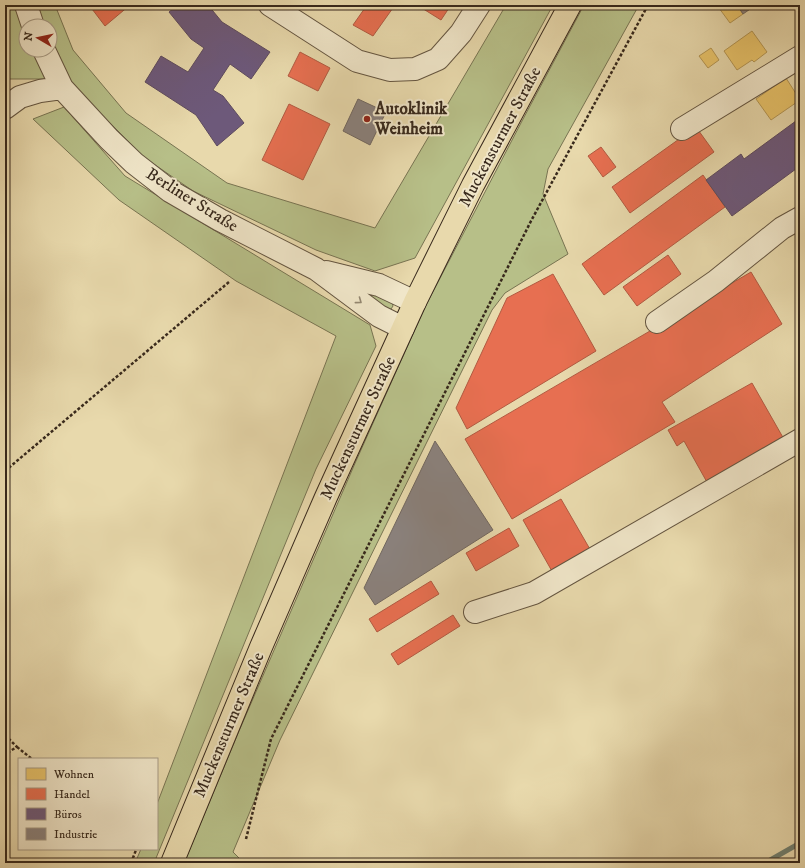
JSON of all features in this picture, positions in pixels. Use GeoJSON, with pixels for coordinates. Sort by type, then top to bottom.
{"type":"FeatureCollection","features":[{"type":"Feature","properties":{"kind":"main road","name":"Muckensturmer Straße"},"geometry":{"type":"LineString","coordinates":[[172,863],[261,647],[326,497],[415,302],[477,179],[570,5]]}},
{"type":"Feature","properties":{"kind":"street"},"geometry":{"type":"LineString","coordinates":[[26,5],[30,18]]}},
{"type":"Feature","properties":{"kind":"street"},"geometry":{"type":"LineString","coordinates":[[270,5],[357,61],[390,70],[415,69],[438,59],[462,33],[479,5]]}},
{"type":"Feature","properties":{"kind":"street"},"geometry":{"type":"LineString","coordinates":[[682,129],[800,57]]}},
{"type":"Feature","properties":{"kind":"street","name":"Berliner Straße"},"geometry":{"type":"LineString","coordinates":[[48,58],[62,88],[109,139],[134,163],[170,191],[220,220],[316,269],[379,316],[403,328]]}},
{"type":"Feature","properties":{"kind":"street"},"geometry":{"type":"LineString","coordinates":[[10,100],[40,91],[62,88]]}},
{"type":"Feature","properties":{"kind":"street"},"geometry":{"type":"LineString","coordinates":[[657,322],[716,281],[782,228],[800,218]]}},
{"type":"Feature","properties":{"kind":"street","name":"Berliner Straße"},"geometry":{"type":"LineString","coordinates":[[316,269],[379,285],[415,302]]}},
{"type":"Feature","properties":{"kind":"street"},"geometry":{"type":"LineString","coordinates":[[475,612],[534,593],[800,440]]}},
{"type":"Feature","properties":{"kind":"path"},"geometry":{"type":"LineString","coordinates":[[246,838],[271,739],[531,221],[648,5]]}},
{"type":"Feature","properties":{"kind":"path"},"geometry":{"type":"LineString","coordinates":[[5,471],[229,282]]}},
{"type":"Feature","properties":{"kind":"path"},"geometry":{"type":"LineString","coordinates":[[5,735],[31,758]]}},
{"type":"Feature","properties":{"kind":"path"},"geometry":{"type":"LineString","coordinates":[[5,754],[17,747]]}},
{"type":"Feature","properties":{"kind":"path"},"geometry":{"type":"LineString","coordinates":[[131,863],[136,850]]}},
{"type":"Feature","properties":{"kind":"green space"},"geometry":{"type":"Polygon","coordinates":[[[5,5],[55,5],[73,50],[126,113],[227,183],[375,228],[506,5],[553,5],[415,258],[375,271],[316,250],[193,191],[145,158],[66,79],[5,79],[5,5]]]}},
{"type":"Feature","properties":{"kind":"green space"},"geometry":{"type":"Polygon","coordinates":[[[584,5],[639,5],[548,169],[543,194],[568,254],[505,293],[492,310],[280,740],[233,852],[244,863],[184,863],[239,731],[356,461],[425,307],[584,5]]]}},
{"type":"Feature","properties":{"kind":"green space"},"geometry":{"type":"Polygon","coordinates":[[[64,107],[125,176],[370,325],[376,346],[316,469],[154,863],[135,863],[141,850],[158,850],[158,801],[336,336],[236,281],[119,200],[33,119],[64,107]]]}},
{"type":"Feature","properties":{"kind":"green space"},"geometry":{"type":"Polygon","coordinates":[[[351,282],[392,302],[393,306],[391,309],[387,310],[351,282]]]}},
{"type":"Feature","properties":{"kind":"building: Wohnen"},"geometry":{"type":"Polygon","coordinates":[[[723,5],[737,5],[743,14],[730,23],[719,8],[723,5]]]}},
{"type":"Feature","properties":{"kind":"building: Wohnen"},"geometry":{"type":"Polygon","coordinates":[[[752,31],[767,52],[754,62],[752,60],[737,70],[724,51],[752,31]]]}},
{"type":"Feature","properties":{"kind":"building: Wohnen"},"geometry":{"type":"Polygon","coordinates":[[[711,48],[719,60],[708,68],[699,56],[711,48]]]}},
{"type":"Feature","properties":{"kind":"building: Wohnen"},"geometry":{"type":"Polygon","coordinates":[[[786,78],[800,100],[771,120],[756,99],[786,78]]]}},
{"type":"Feature","properties":{"kind":"building: Handel"},"geometry":{"type":"Polygon","coordinates":[[[89,5],[130,5],[105,26],[89,5]]]}},
{"type":"Feature","properties":{"kind":"building: Handel"},"geometry":{"type":"Polygon","coordinates":[[[367,5],[395,5],[373,36],[353,25],[367,5]]]}},
{"type":"Feature","properties":{"kind":"building: Handel"},"geometry":{"type":"Polygon","coordinates":[[[417,5],[451,5],[441,20],[417,5]]]}},
{"type":"Feature","properties":{"kind":"building: Handel"},"geometry":{"type":"Polygon","coordinates":[[[300,52],[330,68],[318,91],[288,76],[300,52]]]}},
{"type":"Feature","properties":{"kind":"building: Handel"},"geometry":{"type":"Polygon","coordinates":[[[289,104],[330,124],[303,180],[262,160],[289,104]]]}},
{"type":"Feature","properties":{"kind":"building: Handel"},"geometry":{"type":"Polygon","coordinates":[[[696,127],[714,152],[630,213],[612,187],[696,127]]]}},
{"type":"Feature","properties":{"kind":"building: Handel"},"geometry":{"type":"Polygon","coordinates":[[[601,147],[616,167],[603,177],[588,156],[601,147]]]}},
{"type":"Feature","properties":{"kind":"building: Handel"},"geometry":{"type":"Polygon","coordinates":[[[703,175],[725,207],[604,295],[582,264],[703,175]]]}},
{"type":"Feature","properties":{"kind":"building: Handel"},"geometry":{"type":"Polygon","coordinates":[[[668,255],[681,274],[637,306],[623,287],[668,255]]]}},
{"type":"Feature","properties":{"kind":"building: Handel"},"geometry":{"type":"Polygon","coordinates":[[[751,272],[782,324],[662,402],[675,422],[512,519],[465,439],[751,272]]]}},
{"type":"Feature","properties":{"kind":"building: Handel"},"geometry":{"type":"Polygon","coordinates":[[[553,274],[596,351],[467,429],[456,408],[507,298],[553,274]]]}},
{"type":"Feature","properties":{"kind":"building: Handel"},"geometry":{"type":"Polygon","coordinates":[[[752,383],[785,441],[708,484],[684,441],[677,446],[668,430],[752,383]]]}},
{"type":"Feature","properties":{"kind":"building: Handel"},"geometry":{"type":"Polygon","coordinates":[[[561,499],[591,551],[553,573],[523,520],[561,499]]]}},
{"type":"Feature","properties":{"kind":"building: Handel"},"geometry":{"type":"Polygon","coordinates":[[[509,528],[519,546],[476,571],[466,553],[509,528]]]}},
{"type":"Feature","properties":{"kind":"building: Handel"},"geometry":{"type":"Polygon","coordinates":[[[431,581],[439,594],[377,632],[369,619],[431,581]]]}},
{"type":"Feature","properties":{"kind":"building: Handel"},"geometry":{"type":"Polygon","coordinates":[[[453,615],[460,626],[398,665],[391,654],[453,615]]]}},
{"type":"Feature","properties":{"kind":"building: Büros"},"geometry":{"type":"Polygon","coordinates":[[[178,5],[208,5],[222,22],[270,52],[251,79],[230,64],[213,90],[223,96],[244,123],[217,146],[196,115],[145,82],[161,56],[188,72],[204,48],[191,39],[169,12],[178,5]]]}},
{"type":"Feature","properties":{"kind":"building: Büros"},"geometry":{"type":"Polygon","coordinates":[[[800,118],[800,166],[732,216],[706,180],[741,154],[744,159],[800,118]]]}},
{"type":"Feature","properties":{"kind":"building: Industrie"},"geometry":{"type":"Polygon","coordinates":[[[737,5],[756,5],[743,14],[737,5]]]}},
{"type":"Feature","properties":{"kind":"building: Industrie"},"geometry":{"type":"Polygon","coordinates":[[[358,99],[386,112],[370,145],[343,131],[358,99]]]}},
{"type":"Feature","properties":{"kind":"building: Industrie"},"geometry":{"type":"Polygon","coordinates":[[[435,441],[493,530],[375,605],[364,588],[435,441]]]}},
{"type":"Feature","properties":{"kind":"waterway"},"geometry":{"type":"LineString","coordinates":[[765,863],[800,843]]}},
{"type":"Feature","properties":{"kind":"place","name":"Autoklinik Weinheim"},"geometry":{"type":"Point","coordinates":[367,119]}}]}
